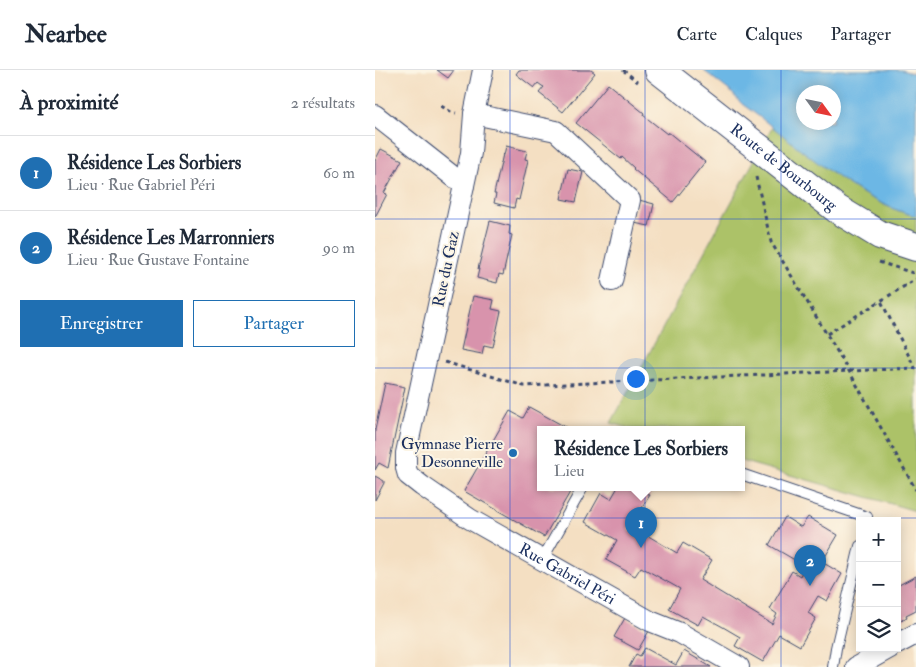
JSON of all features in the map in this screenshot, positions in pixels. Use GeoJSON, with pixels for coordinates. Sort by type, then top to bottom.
{"type":"FeatureCollection","features":[{"type":"Feature","properties":{"kind":"main road","name":"Route de Bourbourg"},"geometry":{"type":"LineString","coordinates":[[659,70],[837,209],[880,235],[916,247]]}},
{"type":"Feature","properties":{"kind":"street","name":"Rue du Gaz"},"geometry":{"type":"LineString","coordinates":[[406,468],[406,453],[471,153],[474,114],[483,70]]}},
{"type":"Feature","properties":{"kind":"street"},"geometry":{"type":"LineString","coordinates":[[474,114],[556,131],[630,200],[611,281]]}},
{"type":"Feature","properties":{"kind":"street"},"geometry":{"type":"LineString","coordinates":[[375,115],[464,185]]}},
{"type":"Feature","properties":{"kind":"street","name":"Rue Gabriel Péri"},"geometry":{"type":"LineString","coordinates":[[406,468],[408,475],[415,481],[459,511],[655,623],[680,633],[739,667]]}},
{"type":"Feature","properties":{"kind":"street"},"geometry":{"type":"LineString","coordinates":[[901,642],[916,634]]}},
{"type":"Feature","properties":{"kind":"street"},"geometry":{"type":"LineString","coordinates":[[856,667],[883,652]]}},
{"type":"Feature","properties":{"kind":"lane"},"geometry":{"type":"LineString","coordinates":[[745,475],[867,517]]}},
{"type":"Feature","properties":{"kind":"lane"},"geometry":{"type":"LineString","coordinates":[[542,560],[581,491]]}},
{"type":"Feature","properties":{"kind":"lane"},"geometry":{"type":"LineString","coordinates":[[833,667],[856,562]]}},
{"type":"Feature","properties":{"kind":"path"},"geometry":{"type":"LineString","coordinates":[[756,176],[771,242],[849,371],[916,490]]}},
{"type":"Feature","properties":{"kind":"path"},"geometry":{"type":"LineString","coordinates":[[827,334],[916,279]]}},
{"type":"Feature","properties":{"kind":"path"},"geometry":{"type":"LineString","coordinates":[[427,356],[524,386],[915,368],[881,301]]}},
{"type":"Feature","properties":{"kind":"green space"},"geometry":{"type":"Polygon","coordinates":[[[773,126],[858,191],[896,210],[916,216],[916,511],[745,462],[745,426],[622,426],[611,423],[773,126]]]}},
{"type":"Feature","properties":{"kind":"water"},"geometry":{"type":"Polygon","coordinates":[[[703,70],[901,70],[916,74],[916,216],[893,209],[870,198],[848,184],[742,104],[731,92],[703,70]]]}},
{"type":"Feature","properties":{"kind":"building"},"geometry":{"type":"Polygon","coordinates":[[[437,70],[454,70],[448,78],[437,70]]]}},
{"type":"Feature","properties":{"kind":"building"},"geometry":{"type":"Polygon","coordinates":[[[519,70],[591,70],[595,73],[563,112],[539,93],[544,87],[538,83],[534,88],[516,74],[519,70]]]}},
{"type":"Feature","properties":{"kind":"building"},"geometry":{"type":"Polygon","coordinates":[[[608,84],[644,113],[643,115],[667,134],[668,132],[705,162],[673,202],[633,169],[622,157],[621,159],[576,123],[608,84]]]}},
{"type":"Feature","properties":{"kind":"building"},"geometry":{"type":"Polygon","coordinates":[[[506,146],[527,151],[525,159],[528,160],[519,200],[516,199],[514,208],[494,203],[496,194],[494,194],[506,146]]]}},
{"type":"Feature","properties":{"kind":"building"},"geometry":{"type":"Polygon","coordinates":[[[381,149],[402,160],[384,193],[387,194],[375,217],[375,161],[381,149]]]}},
{"type":"Feature","properties":{"kind":"building"},"geometry":{"type":"Polygon","coordinates":[[[568,169],[583,172],[576,202],[561,199],[568,169]]]}},
{"type":"Feature","properties":{"kind":"building"},"geometry":{"type":"Polygon","coordinates":[[[639,200],[654,204],[649,226],[634,223],[639,200]]]}},
{"type":"Feature","properties":{"kind":"building"},"geometry":{"type":"Polygon","coordinates":[[[490,221],[510,226],[509,234],[512,235],[503,275],[499,274],[497,283],[477,278],[490,221]]]}},
{"type":"Feature","properties":{"kind":"building"},"geometry":{"type":"Polygon","coordinates":[[[473,296],[494,300],[492,309],[501,311],[493,347],[484,345],[482,354],[461,350],[473,296]]]}},
{"type":"Feature","properties":{"kind":"building"},"geometry":{"type":"Polygon","coordinates":[[[385,383],[405,387],[388,468],[379,463],[375,470],[375,430],[385,383]]]}},
{"type":"Feature","properties":{"kind":"building","name":"Gymnase Pierre Desonneville"},"geometry":{"type":"Polygon","coordinates":[[[529,407],[564,426],[537,426],[537,491],[571,491],[544,537],[464,491],[510,411],[523,418],[529,407]]]}},
{"type":"Feature","properties":{"kind":"building"},"geometry":{"type":"Polygon","coordinates":[[[375,476],[384,481],[384,483],[375,500],[375,476]]]}},
{"type":"Feature","properties":{"kind":"building"},"geometry":{"type":"Polygon","coordinates":[[[616,491],[644,491],[650,495],[628,530],[643,539],[645,534],[677,553],[683,543],[712,560],[700,580],[772,624],[777,614],[770,609],[792,571],[800,576],[805,566],[769,545],[785,517],[801,527],[808,517],[838,535],[822,562],[842,574],[827,601],[818,596],[808,613],[816,618],[800,646],[779,634],[763,662],[735,646],[740,637],[723,627],[703,616],[698,625],[669,609],[680,589],[641,567],[635,576],[606,560],[617,540],[585,522],[601,493],[611,499],[616,491]]]}},
{"type":"Feature","properties":{"kind":"building"},"geometry":{"type":"Polygon","coordinates":[[[916,576],[916,610],[906,615],[907,617],[901,620],[901,607],[901,584],[916,576]]]}},
{"type":"Feature","properties":{"kind":"building"},"geometry":{"type":"Polygon","coordinates":[[[625,618],[649,631],[638,650],[614,637],[625,618]]]}},
{"type":"Feature","properties":{"kind":"building"},"geometry":{"type":"Polygon","coordinates":[[[645,648],[676,665],[684,651],[711,667],[629,667],[636,654],[640,656],[645,648]]]}},
{"type":"Feature","properties":{"kind":"place","name":"Gymnase Pierre Desonneville"},"geometry":{"type":"Point","coordinates":[513,453]}},
{"type":"Feature","properties":{"kind":"place","name":"Résidence Les Sorbiers"},"geometry":{"type":"Point","coordinates":[641,548]}},
{"type":"Feature","properties":{"kind":"place","name":"Résidence Les Marronniers"},"geometry":{"type":"Point","coordinates":[810,586]}}]}
